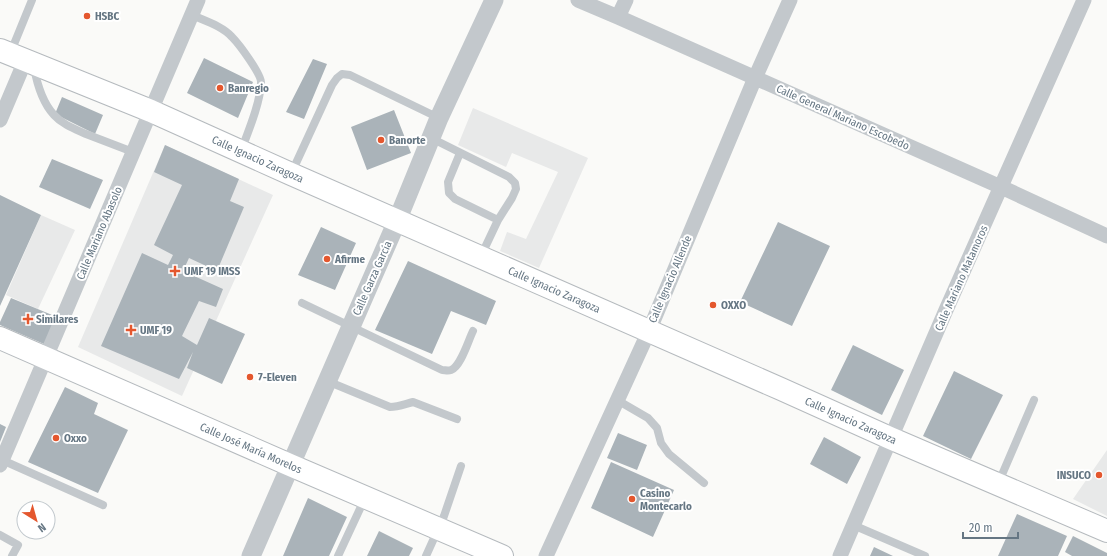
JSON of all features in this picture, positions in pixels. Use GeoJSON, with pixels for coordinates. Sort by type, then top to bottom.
{"type":"FeatureCollection","features":[{"type":"Feature","properties":{"kind":"main road","name":"Calle Ignacio Zaragoza"},"geometry":{"type":"LineString","coordinates":[[17,57],[151,111],[290,174],[890,438],[1107,531]]}},
{"type":"Feature","properties":{"kind":"main road","name":"Calle José María Morelos"},"geometry":{"type":"LineString","coordinates":[[0,338],[502,556]]}},
{"type":"Feature","properties":{"kind":"street","name":"Calle Mariano Abasolo"},"geometry":{"type":"LineString","coordinates":[[1,462],[198,0]]}},
{"type":"Feature","properties":{"kind":"street","name":"Calle Garza García"},"geometry":{"type":"LineString","coordinates":[[251,556],[397,221],[439,118],[494,0]]}},
{"type":"Feature","properties":{"kind":"street","name":"Calle General Mariano Escobedo"},"geometry":{"type":"LineString","coordinates":[[578,0],[1001,187],[1107,236]]}},
{"type":"Feature","properties":{"kind":"street"},"geometry":{"type":"LineString","coordinates":[[618,17],[626,0]]}},
{"type":"Feature","properties":{"kind":"street","name":"Calle Ignacio Allende"},"geometry":{"type":"LineString","coordinates":[[546,556],[649,331],[755,78],[790,0]]}},
{"type":"Feature","properties":{"kind":"street","name":"Calle Mariano Matamoros"},"geometry":{"type":"LineString","coordinates":[[840,556],[890,438],[1084,0]]}},
{"type":"Feature","properties":{"kind":"street"},"geometry":{"type":"LineString","coordinates":[[0,120],[17,57]]}},
{"type":"Feature","properties":{"kind":"lane"},"geometry":{"type":"LineString","coordinates":[[32,0],[17,57],[36,82],[42,96],[53,114],[76,130],[133,152]]}},
{"type":"Feature","properties":{"kind":"lane"},"geometry":{"type":"LineString","coordinates":[[192,15],[220,28],[232,37],[257,70],[262,81],[259,98],[241,152]]}},
{"type":"Feature","properties":{"kind":"lane"},"geometry":{"type":"LineString","coordinates":[[290,174],[332,86],[337,78],[342,74],[350,75],[439,118]]}},
{"type":"Feature","properties":{"kind":"lane"},"geometry":{"type":"LineString","coordinates":[[431,138],[509,177],[515,183],[516,189],[512,198],[498,220],[480,257]]}},
{"type":"Feature","properties":{"kind":"lane"},"geometry":{"type":"LineString","coordinates":[[460,153],[448,182],[449,193],[455,200],[498,220]]}},
{"type":"Feature","properties":{"kind":"lane"},"geometry":{"type":"LineString","coordinates":[[302,303],[442,370],[450,370],[460,361],[473,331]]}},
{"type":"Feature","properties":{"kind":"lane"},"geometry":{"type":"LineString","coordinates":[[327,382],[390,408],[399,407],[406,403],[413,402],[457,419]]}},
{"type":"Feature","properties":{"kind":"lane"},"geometry":{"type":"LineString","coordinates":[[617,400],[648,418],[657,428],[661,443],[669,454],[704,483]]}},
{"type":"Feature","properties":{"kind":"lane"},"geometry":{"type":"LineString","coordinates":[[998,484],[1034,400]]}},
{"type":"Feature","properties":{"kind":"lane"},"geometry":{"type":"LineString","coordinates":[[1,462],[103,505]]}},
{"type":"Feature","properties":{"kind":"lane"},"geometry":{"type":"LineString","coordinates":[[426,556],[439,529],[461,466]]}},
{"type":"Feature","properties":{"kind":"lane"},"geometry":{"type":"LineString","coordinates":[[338,556],[366,497]]}},
{"type":"Feature","properties":{"kind":"lane"},"geometry":{"type":"LineString","coordinates":[[853,525],[925,556]]}},
{"type":"Feature","properties":{"kind":"lane"},"geometry":{"type":"LineString","coordinates":[[0,535],[18,545],[12,556]]}},
{"type":"Feature","properties":{"kind":"shaded area"},"geometry":{"type":"Polygon","coordinates":[[[473,108],[588,158],[539,268],[500,251],[507,232],[526,239],[558,172],[512,153],[506,167],[458,145],[473,108]]]}},
{"type":"Feature","properties":{"kind":"shaded area","name":"UMF 19 IMSS"},"geometry":{"type":"Polygon","coordinates":[[[165,145],[273,195],[182,396],[78,347],[165,145]]]}},
{"type":"Feature","properties":{"kind":"shaded area"},"geometry":{"type":"Polygon","coordinates":[[[41,215],[75,230],[38,309],[6,295],[41,215]]]}},
{"type":"Feature","properties":{"kind":"shaded area","name":"INSUCO"},"geometry":{"type":"Polygon","coordinates":[[[1107,450],[1107,516],[1073,499],[1107,450]]]}},
{"type":"Feature","properties":{"kind":"building","name":"Banregio"},"geometry":{"type":"Polygon","coordinates":[[[204,58],[253,82],[238,118],[187,93],[204,58]]]}},
{"type":"Feature","properties":{"kind":"building"},"geometry":{"type":"Polygon","coordinates":[[[313,59],[327,64],[304,119],[286,112],[313,59]]]}},
{"type":"Feature","properties":{"kind":"building"},"geometry":{"type":"Polygon","coordinates":[[[62,97],[103,115],[95,134],[55,114],[62,97]]]}},
{"type":"Feature","properties":{"kind":"building","name":"Banorte"},"geometry":{"type":"Polygon","coordinates":[[[394,110],[411,153],[367,170],[351,127],[394,110]]]}},
{"type":"Feature","properties":{"kind":"building","name":"UMF 19 IMSS"},"geometry":{"type":"Polygon","coordinates":[[[165,145],[239,179],[230,201],[244,207],[217,271],[189,258],[183,271],[223,289],[216,307],[199,301],[182,336],[197,345],[209,318],[245,334],[222,384],[187,368],[193,352],[179,379],[101,346],[142,253],[168,265],[173,255],[154,245],[182,185],[154,172],[165,145]]]}},
{"type":"Feature","properties":{"kind":"building"},"geometry":{"type":"Polygon","coordinates":[[[52,159],[103,180],[90,209],[39,187],[52,159]]]}},
{"type":"Feature","properties":{"kind":"building"},"geometry":{"type":"Polygon","coordinates":[[[0,195],[41,215],[0,306],[0,195]]]}},
{"type":"Feature","properties":{"kind":"building"},"geometry":{"type":"Polygon","coordinates":[[[778,222],[830,246],[792,326],[740,302],[778,222]]]}},
{"type":"Feature","properties":{"kind":"building","name":"Afirme"},"geometry":{"type":"Polygon","coordinates":[[[321,227],[356,243],[335,290],[298,275],[321,227]]]}},
{"type":"Feature","properties":{"kind":"building"},"geometry":{"type":"Polygon","coordinates":[[[408,261],[496,301],[486,325],[451,311],[432,354],[375,330],[408,261]]]}},
{"type":"Feature","properties":{"kind":"building","name":"Similares"},"geometry":{"type":"Polygon","coordinates":[[[11,298],[57,317],[44,344],[0,325],[11,298]]]}},
{"type":"Feature","properties":{"kind":"building"},"geometry":{"type":"Polygon","coordinates":[[[853,345],[904,370],[882,415],[831,390],[853,345]]]}},
{"type":"Feature","properties":{"kind":"building"},"geometry":{"type":"Polygon","coordinates":[[[954,371],[1003,395],[971,459],[923,436],[954,371]]]}},
{"type":"Feature","properties":{"kind":"building"},"geometry":{"type":"Polygon","coordinates":[[[65,387],[98,403],[94,414],[128,430],[98,493],[28,462],[65,387]]]}},
{"type":"Feature","properties":{"kind":"building"},"geometry":{"type":"Polygon","coordinates":[[[0,424],[6,427],[0,442],[0,424]]]}},
{"type":"Feature","properties":{"kind":"building"},"geometry":{"type":"Polygon","coordinates":[[[618,433],[647,445],[637,470],[607,458],[618,433]]]}},
{"type":"Feature","properties":{"kind":"building"},"geometry":{"type":"Polygon","coordinates":[[[824,437],[861,457],[847,484],[810,464],[824,437]]]}},
{"type":"Feature","properties":{"kind":"building","name":"Casino Montecarlo"},"geometry":{"type":"Polygon","coordinates":[[[611,462],[674,490],[653,537],[591,508],[611,462]]]}},
{"type":"Feature","properties":{"kind":"building"},"geometry":{"type":"Polygon","coordinates":[[[308,498],[347,517],[329,556],[283,556],[308,498]]]}},
{"type":"Feature","properties":{"kind":"building"},"geometry":{"type":"Polygon","coordinates":[[[1017,514],[1067,536],[1058,556],[998,556],[1017,514]]]}},
{"type":"Feature","properties":{"kind":"building"},"geometry":{"type":"Polygon","coordinates":[[[379,531],[413,548],[409,556],[367,556],[379,531]]]}},
{"type":"Feature","properties":{"kind":"building"},"geometry":{"type":"Polygon","coordinates":[[[1073,536],[1107,553],[1107,556],[1072,556],[1065,552],[1073,536]]]}},
{"type":"Feature","properties":{"kind":"building"},"geometry":{"type":"Polygon","coordinates":[[[874,547],[893,556],[870,556],[874,547]]]}},
{"type":"Feature","properties":{"kind":"place","name":"HSBC"},"geometry":{"type":"Point","coordinates":[87,16]}},
{"type":"Feature","properties":{"kind":"place","name":"Banregio"},"geometry":{"type":"Point","coordinates":[220,88]}},
{"type":"Feature","properties":{"kind":"place","name":"Banorte"},"geometry":{"type":"Point","coordinates":[381,140]}},
{"type":"Feature","properties":{"kind":"place","name":"Afirme"},"geometry":{"type":"Point","coordinates":[327,259]}},
{"type":"Feature","properties":{"kind":"place","name":"UMF 19 IMSS"},"geometry":{"type":"Point","coordinates":[175,271]}},
{"type":"Feature","properties":{"kind":"place","name":"OXXO"},"geometry":{"type":"Point","coordinates":[713,305]}},
{"type":"Feature","properties":{"kind":"place","name":"Similares"},"geometry":{"type":"Point","coordinates":[28,319]}},
{"type":"Feature","properties":{"kind":"place","name":"UMF 19"},"geometry":{"type":"Point","coordinates":[131,330]}},
{"type":"Feature","properties":{"kind":"place","name":"7-Eleven"},"geometry":{"type":"Point","coordinates":[250,377]}},
{"type":"Feature","properties":{"kind":"place","name":"Oxxo"},"geometry":{"type":"Point","coordinates":[56,438]}},
{"type":"Feature","properties":{"kind":"place","name":"INSUCO"},"geometry":{"type":"Point","coordinates":[1099,475]}},
{"type":"Feature","properties":{"kind":"place","name":"Casino Montecarlo"},"geometry":{"type":"Point","coordinates":[632,499]}}]}
